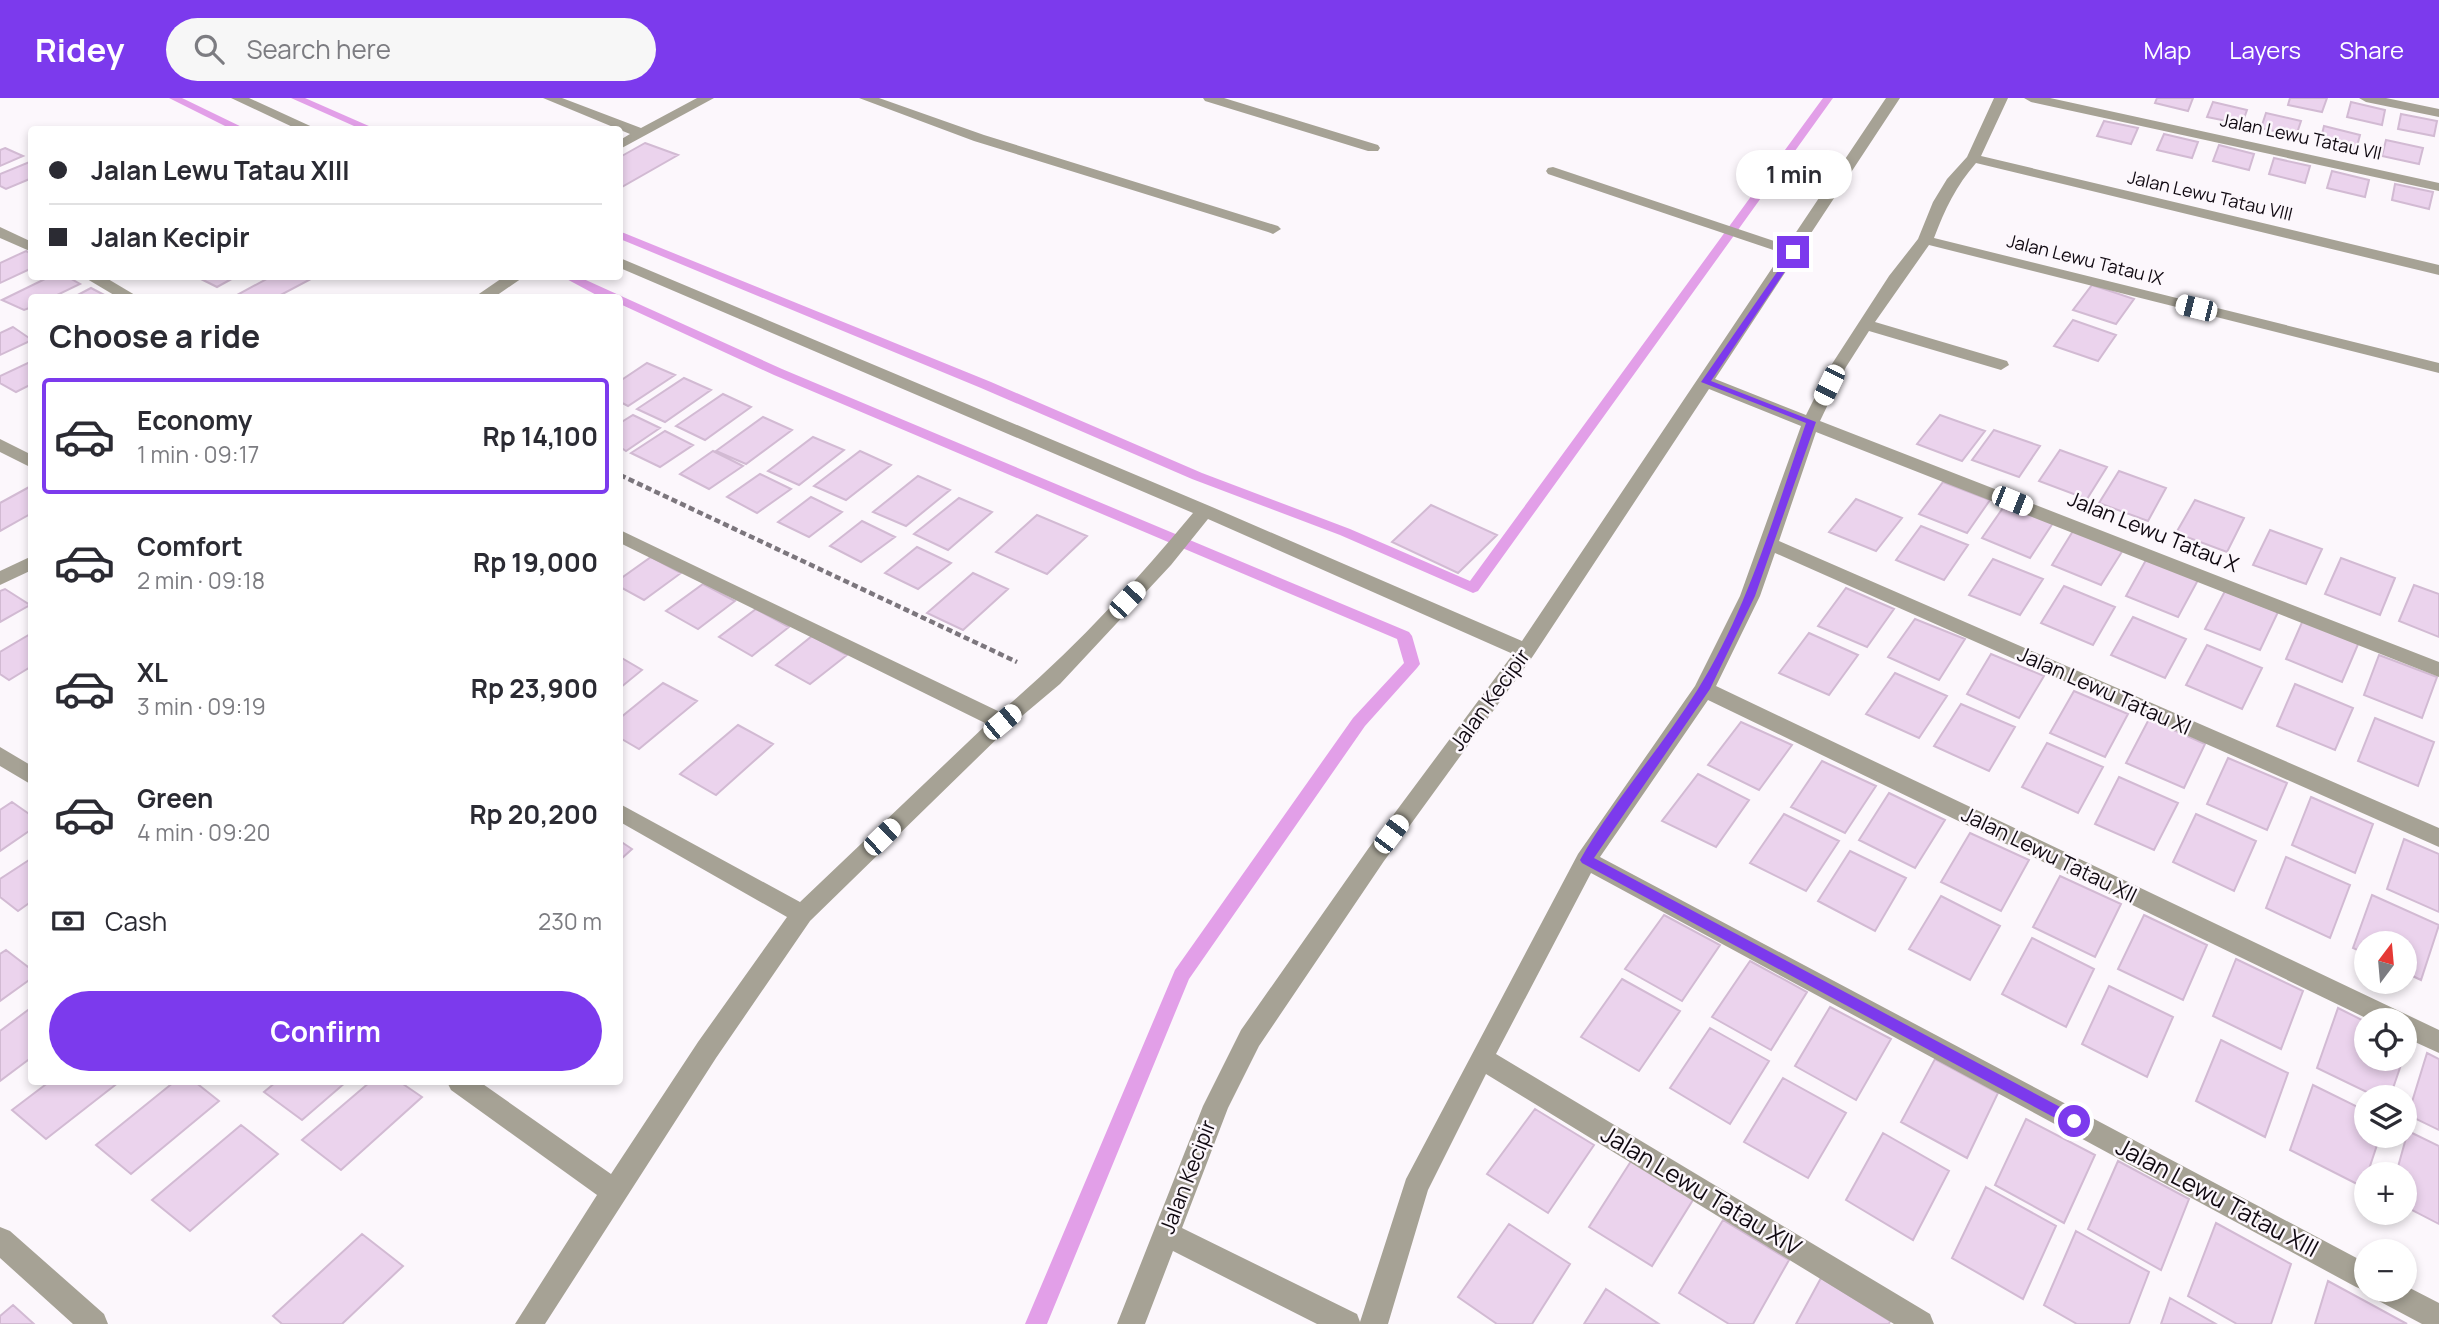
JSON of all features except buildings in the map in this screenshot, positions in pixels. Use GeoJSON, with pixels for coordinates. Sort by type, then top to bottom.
{"type":"FeatureCollection","features":[{"type":"Feature","properties":{"kind":"street"},"geometry":{"type":"LineString","coordinates":[[238,98],[303,126]]}},
{"type":"Feature","properties":{"kind":"street"},"geometry":{"type":"LineString","coordinates":[[550,98],[621,126]]}},
{"type":"Feature","properties":{"kind":"street"},"geometry":{"type":"LineString","coordinates":[[623,143],[707,98]]}},
{"type":"Feature","properties":{"kind":"street"},"geometry":{"type":"LineString","coordinates":[[866,98],[979,138],[1273,229]]}},
{"type":"Feature","properties":{"kind":"street"},"geometry":{"type":"LineString","coordinates":[[1210,98],[1373,148]]}},
{"type":"Feature","properties":{"kind":"street","name":"Jalan Kecipir"},"geometry":{"type":"LineString","coordinates":[[1131,1324],[1216,1106],[1250,1038],[1376,855],[1526,651],[1893,98]]}},
{"type":"Feature","properties":{"kind":"street"},"geometry":{"type":"LineString","coordinates":[[1374,1324],[1415,1188],[1586,860],[1704,689],[1750,596],[1811,422],[1838,367],[1897,276],[1925,240],[1940,202],[1952,182],[1973,158],[2001,98]]}},
{"type":"Feature","properties":{"kind":"street","name":"Jalan Lewu Tatau VII"},"geometry":{"type":"LineString","coordinates":[[2031,98],[2439,187]]}},
{"type":"Feature","properties":{"kind":"street"},"geometry":{"type":"LineString","coordinates":[[2366,98],[2439,113]]}},
{"type":"Feature","properties":{"kind":"street"},"geometry":{"type":"LineString","coordinates":[[623,127],[641,134]]}},
{"type":"Feature","properties":{"kind":"street","name":"Jalan Lewu Tatau VIII"},"geometry":{"type":"LineString","coordinates":[[1973,158],[2439,271]]}},
{"type":"Feature","properties":{"kind":"street"},"geometry":{"type":"LineString","coordinates":[[1553,171],[1793,252]]}},
{"type":"Feature","properties":{"kind":"street"},"geometry":{"type":"LineString","coordinates":[[0,232],[28,246]]}},
{"type":"Feature","properties":{"kind":"street","name":"Jalan Lewu Tatau IX"},"geometry":{"type":"LineString","coordinates":[[1925,240],[2439,369]]}},
{"type":"Feature","properties":{"kind":"street"},"geometry":{"type":"LineString","coordinates":[[623,264],[1205,511],[1526,651]]}},
{"type":"Feature","properties":{"kind":"street"},"geometry":{"type":"LineString","coordinates":[[98,280],[124,294]]}},
{"type":"Feature","properties":{"kind":"street"},"geometry":{"type":"LineString","coordinates":[[486,294],[510,280]]}},
{"type":"Feature","properties":{"kind":"street"},"geometry":{"type":"LineString","coordinates":[[1866,326],[2001,365]]}},
{"type":"Feature","properties":{"kind":"street","name":"Jalan Lewu Tatau X"},"geometry":{"type":"LineString","coordinates":[[1706,382],[2439,670]]}},
{"type":"Feature","properties":{"kind":"street"},"geometry":{"type":"LineString","coordinates":[[0,444],[28,461]]}},
{"type":"Feature","properties":{"kind":"street"},"geometry":{"type":"LineString","coordinates":[[529,1324],[613,1191],[802,914],[1002,722],[1053,679],[1164,561],[1205,511]]}},
{"type":"Feature","properties":{"kind":"street"},"geometry":{"type":"LineString","coordinates":[[623,538],[1002,722]]}},
{"type":"Feature","properties":{"kind":"street","name":"Jalan Lewu Tatau XI"},"geometry":{"type":"LineString","coordinates":[[1770,544],[2439,838]]}},
{"type":"Feature","properties":{"kind":"street"},"geometry":{"type":"LineString","coordinates":[[0,579],[28,564]]}},
{"type":"Feature","properties":{"kind":"street","name":"Jalan Lewu Tatau XII"},"geometry":{"type":"LineString","coordinates":[[1704,689],[2369,1008]]}},
{"type":"Feature","properties":{"kind":"street"},"geometry":{"type":"LineString","coordinates":[[0,754],[28,774]]}},
{"type":"Feature","properties":{"kind":"street"},"geometry":{"type":"LineString","coordinates":[[623,814],[802,914]]}},
{"type":"Feature","properties":{"kind":"street","name":"Jalan Lewu Tatau XIII"},"geometry":{"type":"LineString","coordinates":[[1586,860],[2354,1272]]}},
{"type":"Feature","properties":{"kind":"street"},"geometry":{"type":"LineString","coordinates":[[2417,1031],[2439,1042]]}},
{"type":"Feature","properties":{"kind":"street","name":"Jalan Lewu Tatau XIV"},"geometry":{"type":"LineString","coordinates":[[1482,1058],[1920,1324]]}},
{"type":"Feature","properties":{"kind":"street"},"geometry":{"type":"LineString","coordinates":[[464,1085],[613,1191]]}},
{"type":"Feature","properties":{"kind":"street"},"geometry":{"type":"LineString","coordinates":[[1166,1234],[1347,1324]]}},
{"type":"Feature","properties":{"kind":"street"},"geometry":{"type":"LineString","coordinates":[[0,1240],[94,1324]]}},
{"type":"Feature","properties":{"kind":"street"},"geometry":{"type":"LineString","coordinates":[[2409,1302],[2439,1318]]}},
{"type":"Feature","properties":{"kind":"path"},"geometry":{"type":"LineString","coordinates":[[623,476],[1053,679]]}},
{"type":"Feature","properties":{"kind":"waterway"},"geometry":{"type":"LineString","coordinates":[[174,98],[234,126]]}},
{"type":"Feature","properties":{"kind":"waterway"},"geometry":{"type":"LineString","coordinates":[[296,98],[363,126]]}},
{"type":"Feature","properties":{"kind":"waterway"},"geometry":{"type":"LineString","coordinates":[[623,236],[986,385],[1197,476],[1345,532],[1473,588],[1828,98]]}},
{"type":"Feature","properties":{"kind":"waterway"},"geometry":{"type":"LineString","coordinates":[[575,280],[605,294]]}},
{"type":"Feature","properties":{"kind":"waterway"},"geometry":{"type":"LineString","coordinates":[[623,301],[778,372],[1404,636],[1412,664],[1359,722],[1181,975],[1036,1324]]}},
{"type":"Feature","properties":{"kind":"route"},"geometry":{"type":"LineString","coordinates":[[1793,252],[1706,382],[1811,422],[1770,544],[1750,596],[1704,689],[1637,782],[1586,860],[2074,1121]]}}]}
